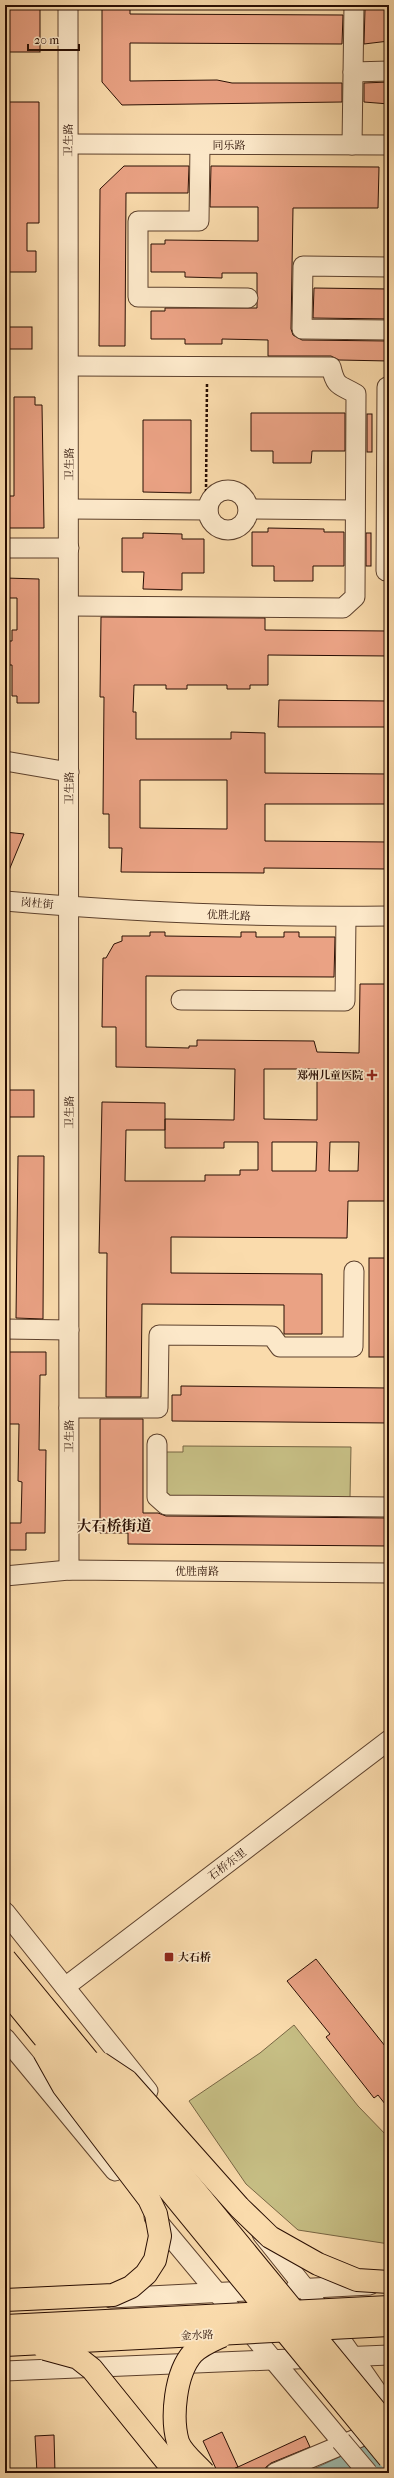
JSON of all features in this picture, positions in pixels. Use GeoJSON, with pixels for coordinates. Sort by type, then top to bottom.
{"type":"FeatureCollection","features":[{"type":"Feature","properties":{"kind":"main road"},"geometry":{"type":"LineString","coordinates":[[5,1959],[389,2426]]}},
{"type":"Feature","properties":{"kind":"main road"},"geometry":{"type":"LineString","coordinates":[[5,1990],[389,2458]]}},
{"type":"Feature","properties":{"kind":"main road"},"geometry":{"type":"LineString","coordinates":[[5,2300],[113,2295],[131,2287],[146,2274],[156,2260],[160,2236],[156,2214],[149,2199],[63,2086],[22,2011]]}},
{"type":"Feature","properties":{"kind":"main road"},"geometry":{"type":"LineString","coordinates":[[80,2050],[127,2081],[239,2207],[270,2237],[318,2264],[357,2280],[389,2283]]}},
{"type":"Feature","properties":{"kind":"main road","name":"金水路"},"geometry":{"type":"LineString","coordinates":[[9,2339],[389,2307]]}},
{"type":"Feature","properties":{"kind":"main road","name":"金水路"},"geometry":{"type":"LineString","coordinates":[[9,2339],[230,2333],[389,2325]]}},
{"type":"Feature","properties":{"kind":"main road"},"geometry":{"type":"LineString","coordinates":[[204,2473],[179,2444],[174,2403],[184,2370],[192,2354],[205,2343],[230,2333]]}},
{"type":"Feature","properties":{"kind":"main road"},"geometry":{"type":"LineString","coordinates":[[9,2339],[78,2358],[92,2369],[176,2473]]}},
{"type":"Feature","properties":{"kind":"street","name":"卫生路"},"geometry":{"type":"LineString","coordinates":[[68,5],[69,1570]]}},
{"type":"Feature","properties":{"kind":"street"},"geometry":{"type":"LineString","coordinates":[[352,145],[354,5]]}},
{"type":"Feature","properties":{"kind":"street"},"geometry":{"type":"LineString","coordinates":[[353,72],[389,71]]}},
{"type":"Feature","properties":{"kind":"street","name":"同乐路"},"geometry":{"type":"LineString","coordinates":[[68,144],[389,145]]}},
{"type":"Feature","properties":{"kind":"street"},"geometry":{"type":"LineString","coordinates":[[200,145],[199,221],[138,221],[138,297],[248,298]]}},
{"type":"Feature","properties":{"kind":"street"},"geometry":{"type":"LineString","coordinates":[[389,267],[303,266],[302,329],[389,330]]}},
{"type":"Feature","properties":{"kind":"street"},"geometry":{"type":"LineString","coordinates":[[68,366],[331,367],[337,384],[356,394],[355,596],[343,608],[68,606]]}},
{"type":"Feature","properties":{"kind":"street"},"geometry":{"type":"LineString","coordinates":[[389,387],[387,387],[386,571],[389,571]]}},
{"type":"Feature","properties":{"kind":"street"},"geometry":{"type":"LineString","coordinates":[[229,490],[242,496],[248,509],[243,523],[230,530],[224,530],[212,522],[209,506],[217,494],[229,490]]}},
{"type":"Feature","properties":{"kind":"street"},"geometry":{"type":"LineString","coordinates":[[68,509],[209,506]]}},
{"type":"Feature","properties":{"kind":"street"},"geometry":{"type":"LineString","coordinates":[[248,509],[355,510]]}},
{"type":"Feature","properties":{"kind":"street"},"geometry":{"type":"LineString","coordinates":[[5,548],[68,548]]}},
{"type":"Feature","properties":{"kind":"street"},"geometry":{"type":"LineString","coordinates":[[5,761],[69,772]]}},
{"type":"Feature","properties":{"kind":"street","name":"岗杜街"},"geometry":{"type":"LineString","coordinates":[[5,900],[69,906]]}},
{"type":"Feature","properties":{"kind":"street","name":"优胜北路"},"geometry":{"type":"LineString","coordinates":[[69,906],[130,912],[281,917],[389,916]]}},
{"type":"Feature","properties":{"kind":"street"},"geometry":{"type":"LineString","coordinates":[[180,1000],[345,1001],[346,917]]}},
{"type":"Feature","properties":{"kind":"street"},"geometry":{"type":"LineString","coordinates":[[69,1408],[158,1408],[159,1335],[272,1336],[280,1347],[353,1347],[354,1271]]}},
{"type":"Feature","properties":{"kind":"street"},"geometry":{"type":"LineString","coordinates":[[5,1329],[69,1330]]}},
{"type":"Feature","properties":{"kind":"street"},"geometry":{"type":"LineString","coordinates":[[157,1444],[157,1497],[166,1505],[389,1507]]}},
{"type":"Feature","properties":{"kind":"street","name":"优胜南路"},"geometry":{"type":"LineString","coordinates":[[5,1576],[69,1570],[389,1573]]}},
{"type":"Feature","properties":{"kind":"street","name":"石桥东里"},"geometry":{"type":"LineString","coordinates":[[65,1987],[389,1740]]}},
{"type":"Feature","properties":{"kind":"street"},"geometry":{"type":"LineString","coordinates":[[5,1912],[305,2288],[389,2409]]}},
{"type":"Feature","properties":{"kind":"street"},"geometry":{"type":"LineString","coordinates":[[5,2038],[368,2473]]}},
{"type":"Feature","properties":{"kind":"street"},"geometry":{"type":"LineString","coordinates":[[5,2304],[389,2283]]}},
{"type":"Feature","properties":{"kind":"street"},"geometry":{"type":"LineString","coordinates":[[5,2371],[274,2361],[389,2355]]}},
{"type":"Feature","properties":{"kind":"street"},"geometry":{"type":"LineString","coordinates":[[275,2473],[389,2426]]}},
{"type":"Feature","properties":{"kind":"path"},"geometry":{"type":"LineString","coordinates":[[207,367],[206,492],[209,506]]}},
{"type":"Feature","properties":{"kind":"shaded area"},"geometry":{"type":"Polygon","coordinates":[[[183,1446],[351,1447],[350,1498],[166,1496],[166,1452],[183,1452],[183,1446]]]}},
{"type":"Feature","properties":{"kind":"shaded area"},"geometry":{"type":"Polygon","coordinates":[[[294,2025],[358,2106],[389,2138],[389,2244],[298,2230],[246,2184],[189,2101],[260,2053],[294,2025]]]}},
{"type":"Feature","properties":{"kind":"shaded area"},"geometry":{"type":"Polygon","coordinates":[[[389,2434],[389,2473],[305,2473],[389,2434]]]}},
{"type":"Feature","properties":{"kind":"building"},"geometry":{"type":"Polygon","coordinates":[[[5,5],[40,5],[40,52],[5,52],[5,5]]]}},
{"type":"Feature","properties":{"kind":"building"},"geometry":{"type":"Polygon","coordinates":[[[102,5],[130,5],[130,14],[343,15],[342,44],[130,43],[130,81],[217,80],[232,83],[342,83],[342,102],[122,105],[102,82],[102,5]]]}},
{"type":"Feature","properties":{"kind":"building"},"geometry":{"type":"Polygon","coordinates":[[[365,9],[389,9],[389,41],[364,44],[365,9]]]}},
{"type":"Feature","properties":{"kind":"building"},"geometry":{"type":"Polygon","coordinates":[[[389,82],[389,104],[364,102],[364,83],[389,82]]]}},
{"type":"Feature","properties":{"kind":"building"},"geometry":{"type":"Polygon","coordinates":[[[5,102],[39,102],[39,223],[27,223],[27,251],[36,251],[36,272],[5,272],[5,102]]]}},
{"type":"Feature","properties":{"kind":"building"},"geometry":{"type":"Polygon","coordinates":[[[124,166],[189,166],[188,193],[126,193],[125,346],[99,346],[100,189],[124,166]]]}},
{"type":"Feature","properties":{"kind":"building"},"geometry":{"type":"Polygon","coordinates":[[[211,166],[379,167],[378,208],[293,208],[291,329],[293,335],[302,340],[389,341],[389,361],[339,360],[331,356],[268,356],[268,340],[222,339],[222,344],[185,344],[185,339],[151,339],[151,311],[165,311],[165,308],[257,308],[257,273],[222,273],[222,278],[185,277],[185,272],[151,272],[151,244],[165,244],[165,240],[258,241],[258,207],[210,207],[211,166]]]}},
{"type":"Feature","properties":{"kind":"building"},"geometry":{"type":"Polygon","coordinates":[[[314,288],[389,289],[389,319],[313,318],[314,288]]]}},
{"type":"Feature","properties":{"kind":"building"},"geometry":{"type":"Polygon","coordinates":[[[5,327],[32,327],[32,349],[5,349],[5,327]]]}},
{"type":"Feature","properties":{"kind":"building"},"geometry":{"type":"Polygon","coordinates":[[[14,397],[35,397],[35,405],[42,405],[44,528],[5,528],[5,496],[14,496],[14,397]]]}},
{"type":"Feature","properties":{"kind":"building"},"geometry":{"type":"Polygon","coordinates":[[[251,413],[345,413],[345,451],[312,451],[311,463],[273,463],[273,451],[251,451],[251,413]]]}},
{"type":"Feature","properties":{"kind":"building"},"geometry":{"type":"Polygon","coordinates":[[[367,414],[372,414],[372,452],[367,452],[367,414]]]}},
{"type":"Feature","properties":{"kind":"building"},"geometry":{"type":"Polygon","coordinates":[[[143,420],[191,420],[191,493],[143,492],[143,420]]]}},
{"type":"Feature","properties":{"kind":"building"},"geometry":{"type":"Polygon","coordinates":[[[268,528],[324,529],[324,532],[344,532],[344,566],[313,566],[313,581],[274,581],[274,566],[252,566],[252,532],[268,532],[268,528]]]}},
{"type":"Feature","properties":{"kind":"building"},"geometry":{"type":"Polygon","coordinates":[[[143,533],[182,534],[182,539],[204,539],[204,573],[182,573],[182,590],[143,589],[144,572],[122,572],[122,538],[143,538],[143,533]]]}},
{"type":"Feature","properties":{"kind":"building"},"geometry":{"type":"Polygon","coordinates":[[[366,533],[371,533],[371,566],[366,566],[366,533]]]}},
{"type":"Feature","properties":{"kind":"building"},"geometry":{"type":"Polygon","coordinates":[[[5,578],[39,579],[39,703],[17,703],[17,696],[12,696],[12,665],[5,665],[5,641],[12,641],[12,630],[17,630],[17,598],[5,598],[5,578]]]}},
{"type":"Feature","properties":{"kind":"building"},"geometry":{"type":"Polygon","coordinates":[[[101,617],[265,618],[265,630],[389,631],[389,656],[268,655],[268,685],[250,685],[250,689],[227,689],[227,685],[187,685],[187,689],[166,689],[166,685],[134,685],[133,712],[136,712],[136,739],[231,739],[231,732],[265,733],[265,773],[389,774],[389,804],[265,804],[265,841],[389,842],[389,869],[264,868],[264,873],[121,872],[122,848],[109,848],[109,814],[103,814],[104,697],[100,697],[101,617]],[[140,780],[140,828],[227,829],[227,780],[140,780]]]}},
{"type":"Feature","properties":{"kind":"building"},"geometry":{"type":"Polygon","coordinates":[[[279,700],[389,701],[389,727],[278,727],[279,700]]]}},
{"type":"Feature","properties":{"kind":"building"},"geometry":{"type":"Polygon","coordinates":[[[5,832],[24,834],[5,880],[5,832]]]}},
{"type":"Feature","properties":{"kind":"building"},"geometry":{"type":"Polygon","coordinates":[[[150,932],[165,932],[165,936],[241,937],[241,932],[256,932],[256,937],[284,937],[284,932],[299,932],[299,937],[335,937],[334,977],[146,976],[146,1047],[189,1048],[189,1046],[197,1046],[197,1040],[314,1041],[317,1052],[359,1053],[360,984],[386,984],[386,1097],[389,1097],[389,1201],[348,1201],[347,1238],[171,1237],[171,1273],[322,1274],[322,1334],[284,1334],[284,1305],[142,1304],[141,1397],[106,1397],[107,1253],[99,1253],[102,1102],[165,1103],[165,1119],[234,1120],[235,1069],[116,1067],[116,1027],[102,1027],[103,958],[106,958],[114,944],[122,941],[122,936],[150,936],[150,932]],[[264,1069],[264,1119],[317,1120],[317,1069],[264,1069]],[[126,1130],[125,1181],[205,1181],[205,1175],[240,1175],[240,1170],[258,1170],[258,1142],[224,1142],[224,1148],[165,1148],[165,1130],[126,1130]],[[272,1142],[272,1171],[316,1171],[317,1142],[272,1142]],[[330,1142],[329,1171],[358,1171],[359,1142],[330,1142]]]}},
{"type":"Feature","properties":{"kind":"building"},"geometry":{"type":"Polygon","coordinates":[[[5,1090],[34,1090],[34,1117],[5,1117],[5,1090]]]}},
{"type":"Feature","properties":{"kind":"building"},"geometry":{"type":"Polygon","coordinates":[[[18,1156],[44,1156],[43,1319],[16,1318],[18,1156]]]}},
{"type":"Feature","properties":{"kind":"building"},"geometry":{"type":"Polygon","coordinates":[[[369,1258],[389,1258],[389,1357],[369,1357],[369,1258]]]}},
{"type":"Feature","properties":{"kind":"building"},"geometry":{"type":"Polygon","coordinates":[[[5,1352],[46,1352],[46,1375],[40,1375],[39,1450],[46,1450],[45,1533],[26,1533],[26,1550],[5,1550],[5,1523],[21,1523],[22,1482],[18,1481],[19,1424],[5,1424],[5,1352]]]}},
{"type":"Feature","properties":{"kind":"building"},"geometry":{"type":"Polygon","coordinates":[[[181,1386],[389,1388],[389,1423],[172,1421],[172,1395],[181,1395],[181,1386]]]}},
{"type":"Feature","properties":{"kind":"building"},"geometry":{"type":"Polygon","coordinates":[[[100,1419],[143,1419],[143,1513],[158,1513],[166,1516],[389,1518],[389,1546],[128,1544],[128,1533],[100,1533],[100,1419]]]}},
{"type":"Feature","properties":{"kind":"building"},"geometry":{"type":"Polygon","coordinates":[[[316,1959],[389,2051],[389,2109],[378,2095],[374,2098],[326,2037],[330,2034],[287,1981],[316,1959]]]}},
{"type":"Feature","properties":{"kind":"building"},"geometry":{"type":"Polygon","coordinates":[[[222,2432],[238,2467],[224,2473],[218,2473],[203,2441],[222,2432]]]}},
{"type":"Feature","properties":{"kind":"building"},"geometry":{"type":"Polygon","coordinates":[[[54,2435],[55,2473],[37,2473],[35,2436],[54,2435]]]}},
{"type":"Feature","properties":{"kind":"building"},"geometry":{"type":"Polygon","coordinates":[[[305,2436],[310,2447],[271,2463],[266,2467],[264,2473],[225,2473],[305,2436]]]}},
{"type":"Feature","properties":{"kind":"place","name":"郑州儿童医院"},"geometry":{"type":"Point","coordinates":[372,1075]}},
{"type":"Feature","properties":{"kind":"place","name":"大石桥"},"geometry":{"type":"Point","coordinates":[169,1957]}},
{"type":"Feature","properties":{"kind":"district","name":"大石桥街道"},"geometry":{"type":"Point","coordinates":[114,1526]}}]}
